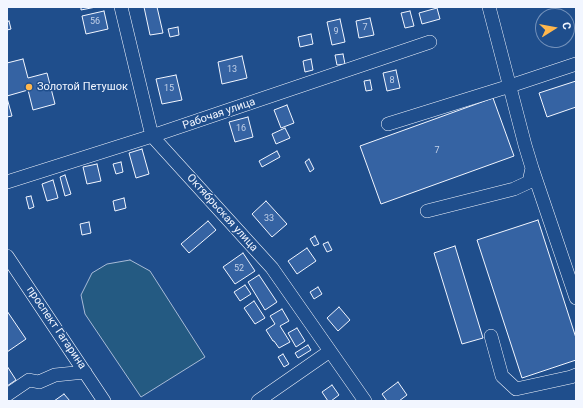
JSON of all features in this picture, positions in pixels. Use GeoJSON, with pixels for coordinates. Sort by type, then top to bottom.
{"type":"FeatureCollection","features":[{"type":"Feature","properties":{"kind":"street","name":"Октябрьская улица"},"geometry":{"type":"LineString","coordinates":[[121,7],[152,136],[272,268],[365,401]]}},
{"type":"Feature","properties":{"kind":"street"},"geometry":{"type":"LineString","coordinates":[[489,7],[525,145],[576,298]]}},
{"type":"Feature","properties":{"kind":"street","name":"Рабочая улица"},"geometry":{"type":"LineString","coordinates":[[7,182],[152,136],[430,42]]}},
{"type":"Feature","properties":{"kind":"street"},"geometry":{"type":"LineString","coordinates":[[388,124],[576,64]]}},
{"type":"Feature","properties":{"kind":"street"},"geometry":{"type":"LineString","coordinates":[[427,211],[514,190],[528,182],[532,168]]}},
{"type":"Feature","properties":{"kind":"street","name":"проспект Гагарина"},"geometry":{"type":"LineString","coordinates":[[7,256],[104,401]]}},
{"type":"Feature","properties":{"kind":"street"},"geometry":{"type":"LineString","coordinates":[[491,336],[502,376],[516,389],[576,375]]}},
{"type":"Feature","properties":{"kind":"street"},"geometry":{"type":"LineString","coordinates":[[258,401],[330,351]]}},
{"type":"Feature","properties":{"kind":"street"},"geometry":{"type":"LineString","coordinates":[[7,395],[29,380],[39,382],[55,375],[85,372]]}},
{"type":"Feature","properties":{"kind":"shaded area"},"geometry":{"type":"Polygon","coordinates":[[[130,260],[150,271],[205,357],[141,397],[85,314],[81,295],[92,273],[107,264],[130,260]]]}},
{"type":"Feature","properties":{"kind":"building"},"geometry":{"type":"Polygon","coordinates":[[[81,7],[96,7],[81,10],[81,7]]]}},
{"type":"Feature","properties":{"kind":"building"},"geometry":{"type":"Polygon","coordinates":[[[144,7],[157,7],[163,33],[150,35],[144,7]]]}},
{"type":"Feature","properties":{"kind":"building"},"geometry":{"type":"Polygon","coordinates":[[[437,8],[440,19],[422,24],[419,13],[437,8]]]}},
{"type":"Feature","properties":{"kind":"building"},"geometry":{"type":"Polygon","coordinates":[[[104,11],[108,29],[86,34],[82,16],[104,11]]]}},
{"type":"Feature","properties":{"kind":"building"},"geometry":{"type":"Polygon","coordinates":[[[410,11],[414,26],[405,28],[401,13],[410,11]]]}},
{"type":"Feature","properties":{"kind":"building"},"geometry":{"type":"Polygon","coordinates":[[[370,18],[374,35],[359,38],[356,21],[370,18]]]}},
{"type":"Feature","properties":{"kind":"building"},"geometry":{"type":"Polygon","coordinates":[[[340,19],[345,42],[332,45],[327,22],[340,19]]]}},
{"type":"Feature","properties":{"kind":"building"},"geometry":{"type":"Polygon","coordinates":[[[9,21],[11,29],[7,30],[7,22],[9,21]]]}},
{"type":"Feature","properties":{"kind":"building"},"geometry":{"type":"Polygon","coordinates":[[[178,27],[179,35],[170,37],[168,29],[178,27]]]}},
{"type":"Feature","properties":{"kind":"building"},"geometry":{"type":"Polygon","coordinates":[[[311,34],[313,44],[300,47],[298,37],[311,34]]]}},
{"type":"Feature","properties":{"kind":"building"},"geometry":{"type":"Polygon","coordinates":[[[343,54],[345,64],[337,65],[335,55],[343,54]]]}},
{"type":"Feature","properties":{"kind":"building"},"geometry":{"type":"Polygon","coordinates":[[[242,56],[247,78],[222,84],[218,62],[242,56]]]}},
{"type":"Feature","properties":{"kind":"building","name":"Золотой Петушок"},"geometry":{"type":"Polygon","coordinates":[[[23,59],[28,78],[47,73],[55,104],[33,110],[28,90],[7,96],[7,63],[23,59]]]}},
{"type":"Feature","properties":{"kind":"building"},"geometry":{"type":"Polygon","coordinates":[[[311,59],[313,70],[305,72],[303,61],[311,59]]]}},
{"type":"Feature","properties":{"kind":"building"},"geometry":{"type":"Polygon","coordinates":[[[396,70],[400,88],[387,91],[383,73],[396,70]]]}},
{"type":"Feature","properties":{"kind":"building"},"geometry":{"type":"Polygon","coordinates":[[[176,75],[182,100],[162,104],[156,79],[176,75]]]}},
{"type":"Feature","properties":{"kind":"building"},"geometry":{"type":"Polygon","coordinates":[[[370,80],[372,90],[366,91],[364,81],[370,80]]]}},
{"type":"Feature","properties":{"kind":"building"},"geometry":{"type":"Polygon","coordinates":[[[576,81],[576,107],[547,117],[539,93],[576,81]]]}},
{"type":"Feature","properties":{"kind":"building","name":"Золотой Петушок"},"geometry":{"type":"Polygon","coordinates":[[[7,98],[12,116],[7,117],[7,98]]]}},
{"type":"Feature","properties":{"kind":"building"},"geometry":{"type":"Polygon","coordinates":[[[493,98],[514,156],[381,204],[360,146],[493,98]]]}},
{"type":"Feature","properties":{"kind":"building"},"geometry":{"type":"Polygon","coordinates":[[[287,105],[294,123],[281,128],[274,110],[287,105]]]}},
{"type":"Feature","properties":{"kind":"building"},"geometry":{"type":"Polygon","coordinates":[[[248,117],[253,137],[235,142],[229,122],[248,117]]]}},
{"type":"Feature","properties":{"kind":"building"},"geometry":{"type":"Polygon","coordinates":[[[285,128],[290,138],[276,144],[272,134],[285,128]]]}},
{"type":"Feature","properties":{"kind":"building"},"geometry":{"type":"Polygon","coordinates":[[[142,149],[149,174],[136,178],[129,153],[142,149]]]}},
{"type":"Feature","properties":{"kind":"building"},"geometry":{"type":"Polygon","coordinates":[[[277,151],[280,157],[262,167],[259,161],[277,151]]]}},
{"type":"Feature","properties":{"kind":"building"},"geometry":{"type":"Polygon","coordinates":[[[309,159],[314,169],[310,172],[305,162],[309,159]]]}},
{"type":"Feature","properties":{"kind":"building"},"geometry":{"type":"Polygon","coordinates":[[[121,162],[123,172],[116,174],[113,164],[121,162]]]}},
{"type":"Feature","properties":{"kind":"building"},"geometry":{"type":"Polygon","coordinates":[[[97,164],[101,181],[87,184],[83,167],[97,164]]]}},
{"type":"Feature","properties":{"kind":"building"},"geometry":{"type":"Polygon","coordinates":[[[65,175],[71,194],[65,196],[60,177],[65,175]]]}},
{"type":"Feature","properties":{"kind":"building"},"geometry":{"type":"Polygon","coordinates":[[[53,180],[58,198],[47,201],[42,184],[53,180]]]}},
{"type":"Feature","properties":{"kind":"building"},"geometry":{"type":"Polygon","coordinates":[[[31,196],[34,207],[29,209],[26,197],[31,196]]]}},
{"type":"Feature","properties":{"kind":"building"},"geometry":{"type":"Polygon","coordinates":[[[124,198],[126,208],[115,211],[113,201],[124,198]]]}},
{"type":"Feature","properties":{"kind":"building"},"geometry":{"type":"Polygon","coordinates":[[[266,201],[287,224],[272,237],[252,214],[266,201]]]}},
{"type":"Feature","properties":{"kind":"building"},"geometry":{"type":"Polygon","coordinates":[[[538,220],[576,338],[576,360],[522,378],[477,240],[538,220]]]}},
{"type":"Feature","properties":{"kind":"building"},"geometry":{"type":"Polygon","coordinates":[[[208,221],[216,230],[189,253],[181,244],[208,221]]]}},
{"type":"Feature","properties":{"kind":"building"},"geometry":{"type":"Polygon","coordinates":[[[89,222],[91,233],[82,235],[80,224],[89,222]]]}},
{"type":"Feature","properties":{"kind":"building"},"geometry":{"type":"Polygon","coordinates":[[[315,236],[319,244],[314,246],[310,239],[315,236]]]}},
{"type":"Feature","properties":{"kind":"building"},"geometry":{"type":"Polygon","coordinates":[[[328,242],[332,250],[327,252],[323,244],[328,242]]]}},
{"type":"Feature","properties":{"kind":"building"},"geometry":{"type":"Polygon","coordinates":[[[455,246],[483,338],[462,344],[434,253],[455,246]]]}},
{"type":"Feature","properties":{"kind":"building"},"geometry":{"type":"Polygon","coordinates":[[[307,248],[316,261],[297,274],[288,261],[307,248]]]}},
{"type":"Feature","properties":{"kind":"building"},"geometry":{"type":"Polygon","coordinates":[[[243,253],[255,271],[235,284],[223,267],[243,253]]]}},
{"type":"Feature","properties":{"kind":"building"},"geometry":{"type":"Polygon","coordinates":[[[259,275],[277,302],[265,310],[248,282],[259,275]]]}},
{"type":"Feature","properties":{"kind":"building"},"geometry":{"type":"Polygon","coordinates":[[[245,285],[251,294],[240,301],[234,292],[245,285]]]}},
{"type":"Feature","properties":{"kind":"building"},"geometry":{"type":"Polygon","coordinates":[[[318,287],[322,294],[314,299],[310,292],[318,287]]]}},
{"type":"Feature","properties":{"kind":"building"},"geometry":{"type":"Polygon","coordinates":[[[254,301],[265,318],[255,324],[244,308],[254,301]]]}},
{"type":"Feature","properties":{"kind":"building"},"geometry":{"type":"Polygon","coordinates":[[[339,307],[350,320],[338,331],[327,318],[339,307]]]}},
{"type":"Feature","properties":{"kind":"building"},"geometry":{"type":"Polygon","coordinates":[[[282,309],[289,321],[280,326],[290,342],[279,348],[266,330],[275,324],[270,316],[282,309]]]}},
{"type":"Feature","properties":{"kind":"building"},"geometry":{"type":"Polygon","coordinates":[[[7,311],[26,339],[7,352],[7,311]]]}},
{"type":"Feature","properties":{"kind":"building"},"geometry":{"type":"Polygon","coordinates":[[[297,328],[305,341],[296,347],[288,333],[297,328]]]}},
{"type":"Feature","properties":{"kind":"building"},"geometry":{"type":"Polygon","coordinates":[[[308,345],[311,350],[298,358],[295,353],[308,345]]]}},
{"type":"Feature","properties":{"kind":"building"},"geometry":{"type":"Polygon","coordinates":[[[283,354],[289,364],[284,367],[278,357],[283,354]]]}},
{"type":"Feature","properties":{"kind":"building"},"geometry":{"type":"Polygon","coordinates":[[[7,366],[16,380],[7,386],[7,366]]]}},
{"type":"Feature","properties":{"kind":"building"},"geometry":{"type":"Polygon","coordinates":[[[398,382],[407,395],[399,401],[387,401],[382,394],[398,382]]]}},
{"type":"Feature","properties":{"kind":"building"},"geometry":{"type":"Polygon","coordinates":[[[332,385],[339,395],[331,401],[328,401],[322,392],[332,385]]]}},
{"type":"Feature","properties":{"kind":"building"},"geometry":{"type":"Polygon","coordinates":[[[64,394],[70,401],[54,401],[64,394]]]}},
{"type":"Feature","properties":{"kind":"place","name":"Золотой Петушок"},"geometry":{"type":"Point","coordinates":[29,87]}}]}
